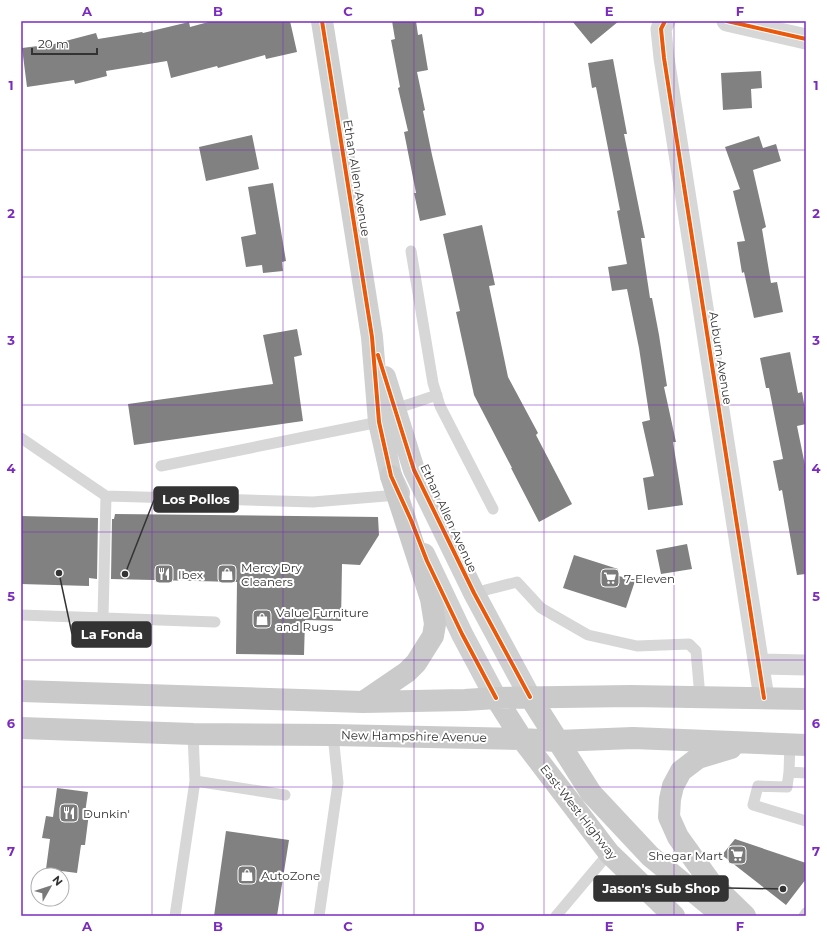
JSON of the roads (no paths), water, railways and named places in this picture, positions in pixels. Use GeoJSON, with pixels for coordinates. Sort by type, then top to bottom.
{"type":"FeatureCollection","features":[{"type":"Feature","properties":{"kind":"main road","name":"Ethan Allen Avenue"},"geometry":{"type":"LineString","coordinates":[[322,21],[372,338],[387,416],[395,486],[411,520],[427,561],[462,634],[496,698]]}},
{"type":"Feature","properties":{"kind":"main road","name":"Ethan Allen Avenue"},"geometry":{"type":"LineString","coordinates":[[387,416],[474,593],[530,697]]}},
{"type":"Feature","properties":{"kind":"main road"},"geometry":{"type":"LineString","coordinates":[[362,702],[407,672],[416,663],[433,636],[436,624],[431,599],[395,486]]}},
{"type":"Feature","properties":{"kind":"main road"},"geometry":{"type":"LineString","coordinates":[[21,691],[362,702],[530,697],[631,696],[806,699]]}},
{"type":"Feature","properties":{"kind":"main road","name":"East-West Highway"},"geometry":{"type":"LineString","coordinates":[[530,697],[591,793],[650,856],[723,916]]}},
{"type":"Feature","properties":{"kind":"main road","name":"East-West Highway"},"geometry":{"type":"LineString","coordinates":[[496,698],[522,738],[609,853],[674,916]]}},
{"type":"Feature","properties":{"kind":"main road","name":"New Hampshire Avenue"},"geometry":{"type":"LineString","coordinates":[[21,728],[193,734],[522,738],[557,741],[633,738],[798,745]]}},
{"type":"Feature","properties":{"kind":"main road"},"geometry":{"type":"LineString","coordinates":[[745,916],[711,883],[678,837],[669,816],[671,792],[681,771],[698,758],[750,743]]}},
{"type":"Feature","properties":{"kind":"street","name":"Auburn Avenue"},"geometry":{"type":"LineString","coordinates":[[665,21],[661,29],[664,58],[764,698]]}},
{"type":"Feature","properties":{"kind":"street"},"geometry":{"type":"LineString","coordinates":[[728,21],[806,39]]}},
{"type":"Feature","properties":{"kind":"street"},"geometry":{"type":"LineString","coordinates":[[759,664],[806,665]]}},
{"type":"Feature","properties":{"kind":"lane"},"geometry":{"type":"LineString","coordinates":[[411,251],[433,383],[440,406],[493,508]]}},
{"type":"Feature","properties":{"kind":"lane"},"geometry":{"type":"LineString","coordinates":[[162,466],[387,416],[437,395]]}},
{"type":"Feature","properties":{"kind":"lane"},"geometry":{"type":"LineString","coordinates":[[21,438],[106,496],[313,502],[395,486]]}},
{"type":"Feature","properties":{"kind":"lane"},"geometry":{"type":"LineString","coordinates":[[103,617],[106,496]]}},
{"type":"Feature","properties":{"kind":"lane"},"geometry":{"type":"LineString","coordinates":[[474,593],[517,582],[541,608],[588,635],[637,646],[689,644],[696,651],[700,697]]}},
{"type":"Feature","properties":{"kind":"lane"},"geometry":{"type":"LineString","coordinates":[[21,615],[215,622]]}},
{"type":"Feature","properties":{"kind":"lane"},"geometry":{"type":"LineString","coordinates":[[175,916],[195,781],[193,734]]}},
{"type":"Feature","properties":{"kind":"lane"},"geometry":{"type":"LineString","coordinates":[[319,916],[338,783],[333,735]]}},
{"type":"Feature","properties":{"kind":"lane"},"geometry":{"type":"LineString","coordinates":[[798,745],[789,772],[787,787],[758,786],[753,805],[806,821]]}},
{"type":"Feature","properties":{"kind":"lane"},"geometry":{"type":"LineString","coordinates":[[789,772],[806,773]]}},
{"type":"Feature","properties":{"kind":"lane"},"geometry":{"type":"LineString","coordinates":[[195,781],[284,795]]}},
{"type":"Feature","properties":{"kind":"lane"},"geometry":{"type":"LineString","coordinates":[[556,916],[609,853]]}},
{"type":"Feature","properties":{"kind":"place","name":"La Fonda"},"geometry":{"type":"Point","coordinates":[59,573]}},
{"type":"Feature","properties":{"kind":"place","name":"Los Pollos"},"geometry":{"type":"Point","coordinates":[125,574]}},
{"type":"Feature","properties":{"kind":"place","name":"Ibex"},"geometry":{"type":"Point","coordinates":[164,574]}},
{"type":"Feature","properties":{"kind":"place","name":"Mercy Dry Cleaners"},"geometry":{"type":"Point","coordinates":[227,574]}},
{"type":"Feature","properties":{"kind":"place","name":"7-Eleven"},"geometry":{"type":"Point","coordinates":[610,578]}},
{"type":"Feature","properties":{"kind":"place","name":"Value Furniture and Rugs"},"geometry":{"type":"Point","coordinates":[262,619]}},
{"type":"Feature","properties":{"kind":"place","name":"Dunkin'"},"geometry":{"type":"Point","coordinates":[69,813]}},
{"type":"Feature","properties":{"kind":"place","name":"Shegar Mart"},"geometry":{"type":"Point","coordinates":[737,855]}},
{"type":"Feature","properties":{"kind":"place","name":"AutoZone"},"geometry":{"type":"Point","coordinates":[247,875]}},
{"type":"Feature","properties":{"kind":"place","name":"Jason's Sub Shop"},"geometry":{"type":"Point","coordinates":[783,889]}}]}
